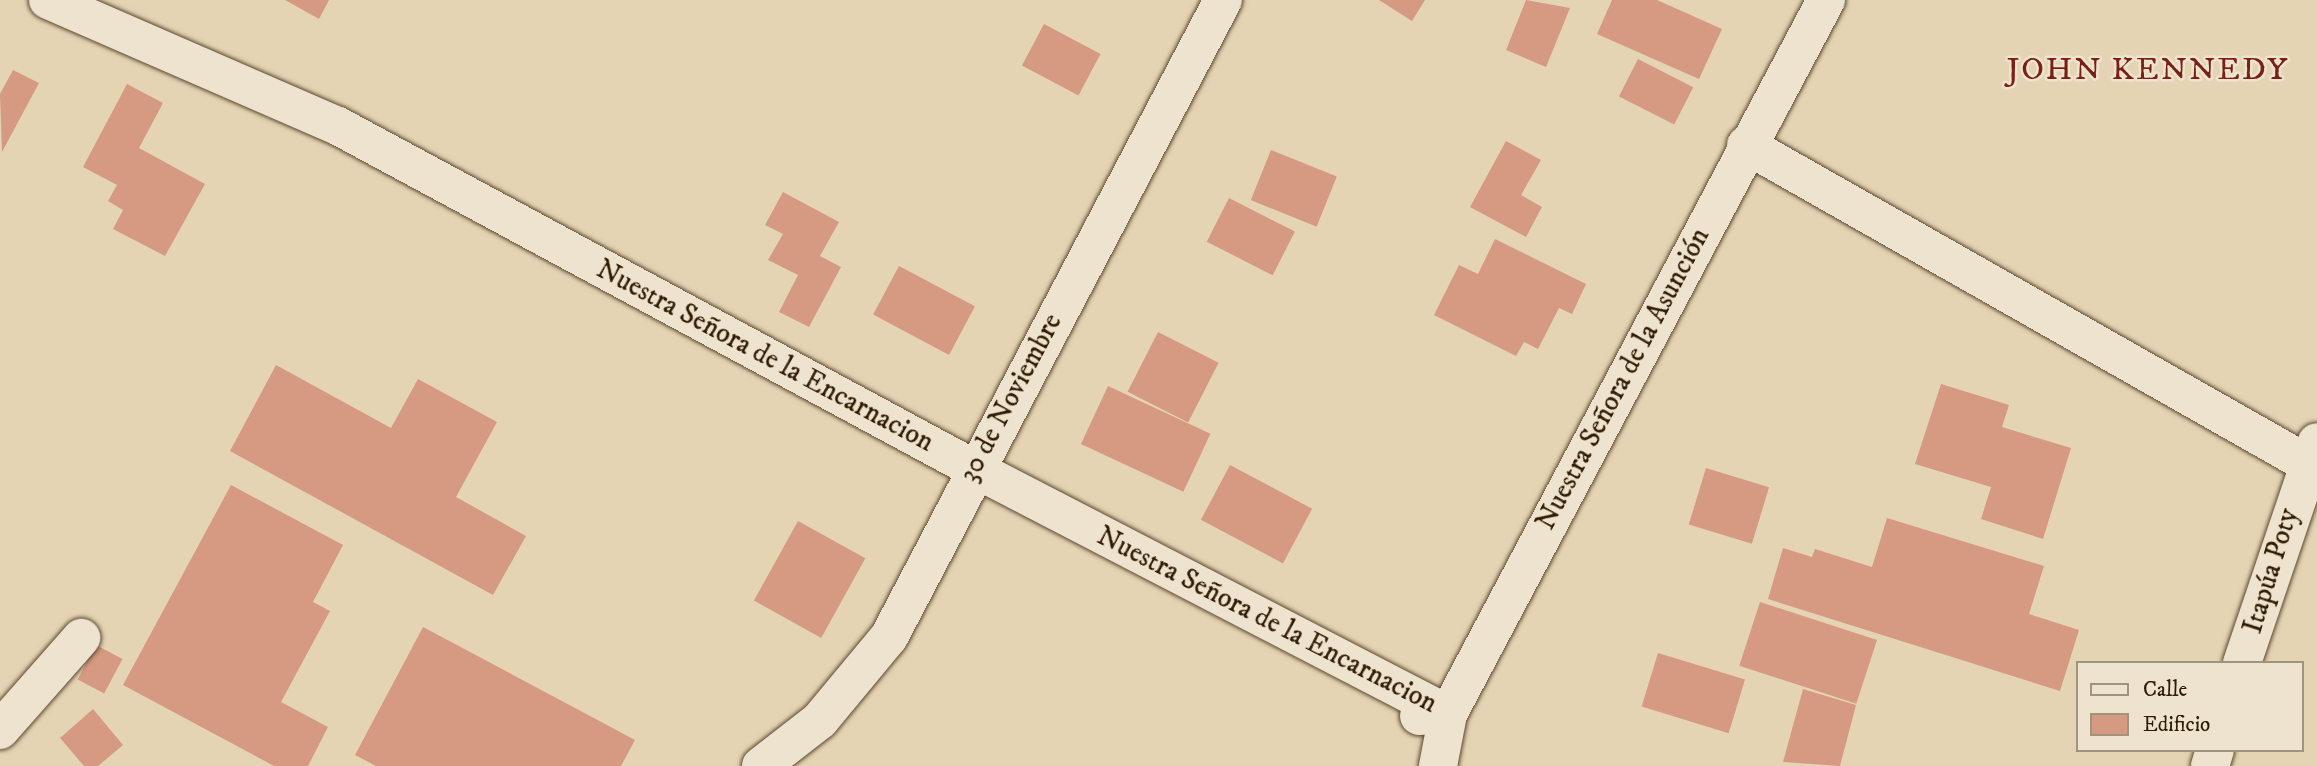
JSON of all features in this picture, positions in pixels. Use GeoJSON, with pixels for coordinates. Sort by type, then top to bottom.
{"type":"FeatureCollection","features":[{"type":"Feature","properties":{"kind":"street","name":"Nuestra Señora de la Encarnacion"},"geometry":{"type":"LineString","coordinates":[[48,0],[338,126],[1433,715]]}},
{"type":"Feature","properties":{"kind":"street","name":"30 de Noviembre"},"geometry":{"type":"LineString","coordinates":[[761,766],[820,720],[889,637],[973,468],[1223,0]]}},
{"type":"Feature","properties":{"kind":"street","name":"Nuestra Señora de la Asunción"},"geometry":{"type":"LineString","coordinates":[[1438,766],[1433,715],[1826,0]]}},
{"type":"Feature","properties":{"kind":"street"},"geometry":{"type":"LineString","coordinates":[[1746,145],[2313,458]]}},
{"type":"Feature","properties":{"kind":"street","name":"Itapúa Poty"},"geometry":{"type":"LineString","coordinates":[[2243,661],[2313,458]]}},
{"type":"Feature","properties":{"kind":"street"},"geometry":{"type":"LineString","coordinates":[[0,730],[81,638]]}},
{"type":"Feature","properties":{"kind":"building"},"geometry":{"type":"Polygon","coordinates":[[[285,0],[329,0],[319,19],[285,0]]]}},
{"type":"Feature","properties":{"kind":"building"},"geometry":{"type":"Polygon","coordinates":[[[1379,0],[1425,0],[1412,21],[1379,0]]]}},
{"type":"Feature","properties":{"kind":"building"},"geometry":{"type":"Polygon","coordinates":[[[1526,0],[1570,8],[1546,67],[1506,50],[1526,0]]]}},
{"type":"Feature","properties":{"kind":"building"},"geometry":{"type":"Polygon","coordinates":[[[1612,0],[1657,0],[1722,29],[1699,79],[1597,34],[1612,0]]]}},
{"type":"Feature","properties":{"kind":"building"},"geometry":{"type":"Polygon","coordinates":[[[1044,24],[1101,54],[1078,96],[1022,65],[1044,24]]]}},
{"type":"Feature","properties":{"kind":"building"},"geometry":{"type":"Polygon","coordinates":[[[1638,59],[1693,87],[1674,125],[1619,96],[1638,59]]]}},
{"type":"Feature","properties":{"kind":"building"},"geometry":{"type":"Polygon","coordinates":[[[13,70],[39,83],[2,152],[0,94],[13,70]]]}},
{"type":"Feature","properties":{"kind":"building"},"geometry":{"type":"Polygon","coordinates":[[[127,84],[163,103],[139,148],[205,184],[165,256],[113,229],[123,210],[108,201],[117,185],[83,167],[127,84]]]}},
{"type":"Feature","properties":{"kind":"building"},"geometry":{"type":"Polygon","coordinates":[[[1506,141],[1541,160],[1521,195],[1542,207],[1526,237],[1470,207],[1506,141]]]}},
{"type":"Feature","properties":{"kind":"building"},"geometry":{"type":"Polygon","coordinates":[[[1271,150],[1337,177],[1317,227],[1251,200],[1271,150]]]}},
{"type":"Feature","properties":{"kind":"building"},"geometry":{"type":"Polygon","coordinates":[[[783,192],[839,222],[820,256],[841,267],[809,327],[779,312],[798,275],[768,260],[783,234],[765,225],[783,192]]]}},
{"type":"Feature","properties":{"kind":"building"},"geometry":{"type":"Polygon","coordinates":[[[1229,198],[1295,232],[1273,275],[1207,242],[1229,198]]]}},
{"type":"Feature","properties":{"kind":"building"},"geometry":{"type":"Polygon","coordinates":[[[1495,239],[1586,284],[1572,314],[1559,308],[1538,349],[1524,342],[1516,356],[1434,315],[1459,265],[1478,274],[1495,239]]]}},
{"type":"Feature","properties":{"kind":"building"},"geometry":{"type":"Polygon","coordinates":[[[899,266],[975,306],[949,355],[873,315],[899,266]]]}},
{"type":"Feature","properties":{"kind":"building"},"geometry":{"type":"Polygon","coordinates":[[[1158,332],[1219,363],[1188,423],[1128,392],[1158,332]]]}},
{"type":"Feature","properties":{"kind":"building"},"geometry":{"type":"Polygon","coordinates":[[[276,365],[391,428],[418,379],[497,422],[456,497],[526,536],[493,595],[230,451],[276,365]]]}},
{"type":"Feature","properties":{"kind":"building"},"geometry":{"type":"Polygon","coordinates":[[[1941,384],[2009,405],[2002,427],[2071,448],[2043,539],[1981,519],[1991,487],[1915,464],[1941,384]]]}},
{"type":"Feature","properties":{"kind":"building"},"geometry":{"type":"Polygon","coordinates":[[[1108,386],[1210,434],[1183,492],[1081,444],[1108,386]]]}},
{"type":"Feature","properties":{"kind":"building"},"geometry":{"type":"Polygon","coordinates":[[[1230,465],[1312,509],[1283,563],[1201,520],[1230,465]]]}},
{"type":"Feature","properties":{"kind":"building"},"geometry":{"type":"Polygon","coordinates":[[[1706,468],[1769,487],[1752,544],[1689,524],[1706,468]]]}},
{"type":"Feature","properties":{"kind":"building"},"geometry":{"type":"Polygon","coordinates":[[[231,485],[343,545],[313,602],[330,611],[281,702],[328,727],[308,766],[274,766],[123,685],[231,485]]]}},
{"type":"Feature","properties":{"kind":"building"},"geometry":{"type":"Polygon","coordinates":[[[1887,518],[2044,566],[2029,614],[2079,630],[2060,691],[1768,599],[1783,548],[1812,557],[1815,549],[1872,567],[1887,518]]]}},
{"type":"Feature","properties":{"kind":"building"},"geometry":{"type":"Polygon","coordinates":[[[798,521],[865,558],[821,638],[754,601],[798,521]]]}},
{"type":"Feature","properties":{"kind":"building"},"geometry":{"type":"Polygon","coordinates":[[[1760,602],[1877,640],[1856,704],[1739,666],[1760,602]]]}},
{"type":"Feature","properties":{"kind":"building"},"geometry":{"type":"Polygon","coordinates":[[[423,627],[635,740],[621,766],[376,766],[355,755],[423,627]]]}},
{"type":"Feature","properties":{"kind":"building"},"geometry":{"type":"Polygon","coordinates":[[[96,645],[122,659],[104,694],[78,679],[96,645]]]}},
{"type":"Feature","properties":{"kind":"building"},"geometry":{"type":"Polygon","coordinates":[[[1658,653],[1745,680],[1729,733],[1642,707],[1658,653]]]}},
{"type":"Feature","properties":{"kind":"building"},"geometry":{"type":"Polygon","coordinates":[[[1803,689],[1856,705],[1840,766],[1783,762],[1803,689]]]}},
{"type":"Feature","properties":{"kind":"building"},"geometry":{"type":"Polygon","coordinates":[[[93,709],[123,745],[98,766],[84,766],[60,738],[93,709]]]}},
{"type":"Feature","properties":{"kind":"district","name":"JOHN KENNEDY"},"geometry":{"type":"Point","coordinates":[2148,70]}}]}
